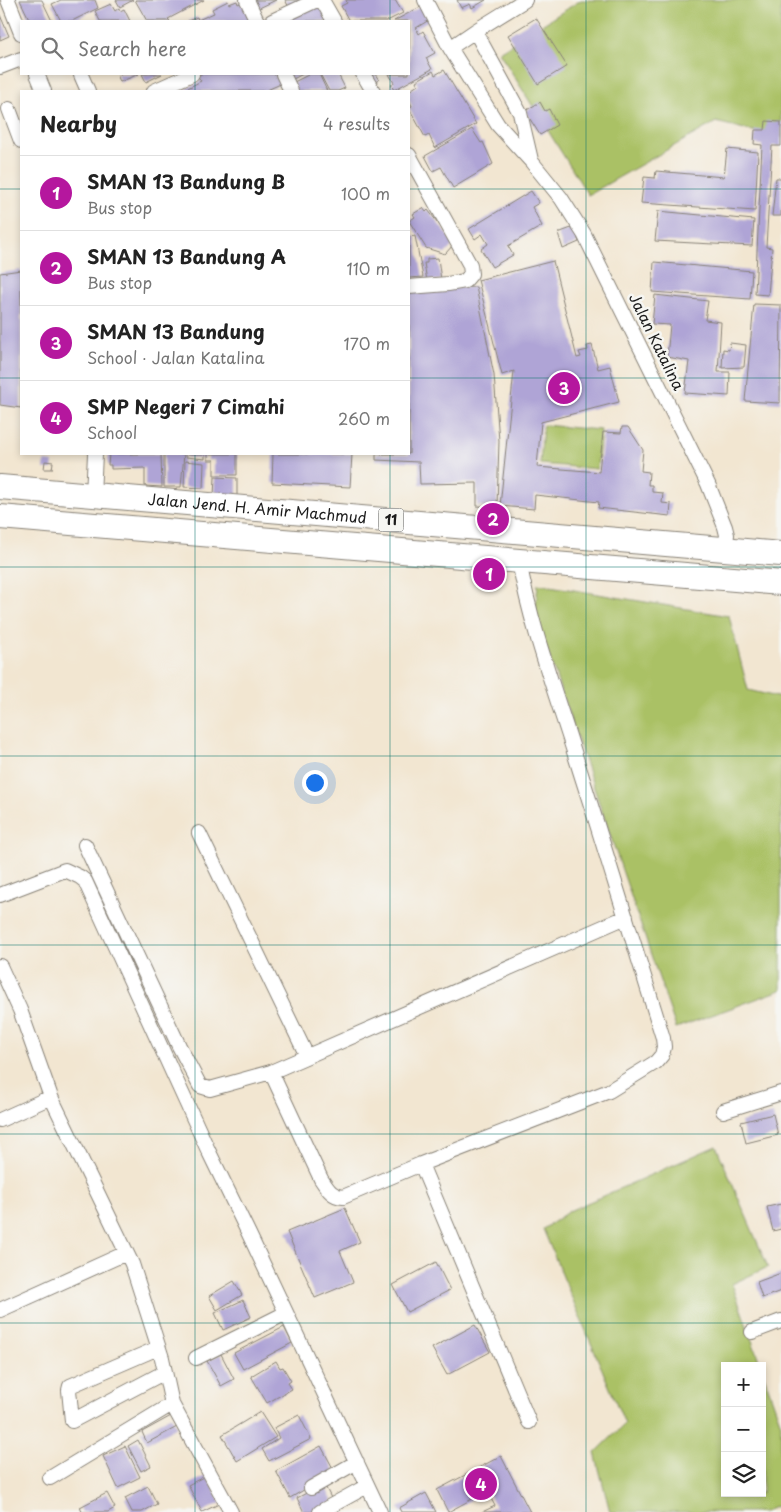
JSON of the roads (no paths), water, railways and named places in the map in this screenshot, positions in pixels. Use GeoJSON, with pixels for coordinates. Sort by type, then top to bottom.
{"type":"FeatureCollection","features":[{"type":"Feature","properties":{"kind":"highway","name":"Jalan Jend. H. Amir Machmud"},"geometry":{"type":"LineString","coordinates":[[0,487],[781,554]]}},
{"type":"Feature","properties":{"kind":"highway"},"geometry":{"type":"LineString","coordinates":[[262,539],[264,509]]}},
{"type":"Feature","properties":{"kind":"highway"},"geometry":{"type":"LineString","coordinates":[[314,544],[316,514]]}},
{"type":"Feature","properties":{"kind":"highway","name":"Jalan Jend. H. Amir Machmud"},"geometry":{"type":"LineString","coordinates":[[0,517],[781,584]]}},
{"type":"Feature","properties":{"kind":"street"},"geometry":{"type":"LineString","coordinates":[[8,0],[20,30]]}},
{"type":"Feature","properties":{"kind":"street"},"geometry":{"type":"LineString","coordinates":[[247,0],[257,20]]}},
{"type":"Feature","properties":{"kind":"street"},"geometry":{"type":"LineString","coordinates":[[274,20],[317,0]]}},
{"type":"Feature","properties":{"kind":"street"},"geometry":{"type":"LineString","coordinates":[[322,0],[333,20]]}},
{"type":"Feature","properties":{"kind":"street","name":"Jalan Katalina"},"geometry":{"type":"LineString","coordinates":[[425,0],[450,48],[498,124],[561,198],[589,242],[708,484],[725,527],[727,535],[725,550]]}},
{"type":"Feature","properties":{"kind":"street"},"geometry":{"type":"LineString","coordinates":[[450,48],[475,30],[525,0]]}},
{"type":"Feature","properties":{"kind":"street","name":"Jalan Katalina"},"geometry":{"type":"LineString","coordinates":[[475,30],[520,113],[531,161]]}},
{"type":"Feature","properties":{"kind":"street"},"geometry":{"type":"LineString","coordinates":[[0,67],[20,59]]}},
{"type":"Feature","properties":{"kind":"street"},"geometry":{"type":"LineString","coordinates":[[37,75],[44,90]]}},
{"type":"Feature","properties":{"kind":"street"},"geometry":{"type":"LineString","coordinates":[[81,75],[88,90]]}},
{"type":"Feature","properties":{"kind":"street"},"geometry":{"type":"LineString","coordinates":[[162,90],[190,75]]}},
{"type":"Feature","properties":{"kind":"street"},"geometry":{"type":"LineString","coordinates":[[283,75],[291,90]]}},
{"type":"Feature","properties":{"kind":"street"},"geometry":{"type":"LineString","coordinates":[[364,75],[372,90]]}},
{"type":"Feature","properties":{"kind":"street"},"geometry":{"type":"LineString","coordinates":[[8,109],[20,139]]}},
{"type":"Feature","properties":{"kind":"street"},"geometry":{"type":"LineString","coordinates":[[410,157],[470,265],[471,274],[465,280],[448,284],[410,287]]}},
{"type":"Feature","properties":{"kind":"street"},"geometry":{"type":"LineString","coordinates":[[93,495],[95,455]]}},
{"type":"Feature","properties":{"kind":"street"},"geometry":{"type":"LineString","coordinates":[[271,1072],[321,1179],[331,1193],[336,1197],[343,1197],[421,1164],[609,1091],[656,1062],[662,1055],[664,1047],[663,1038],[544,658],[524,590],[519,561]]}},
{"type":"Feature","properties":{"kind":"street"},"geometry":{"type":"LineString","coordinates":[[199,833],[307,1056]]}},
{"type":"Feature","properties":{"kind":"street"},"geometry":{"type":"LineString","coordinates":[[84,845],[179,1046],[200,1086],[210,1089],[271,1072],[626,916]]}},
{"type":"Feature","properties":{"kind":"street"},"geometry":{"type":"LineString","coordinates":[[0,895],[65,870],[80,877],[84,882],[208,1150],[250,1234],[380,1512]]}},
{"type":"Feature","properties":{"kind":"street"},"geometry":{"type":"LineString","coordinates":[[0,966],[20,1010],[51,1097],[132,1264],[165,1372],[172,1404],[231,1512]]}},
{"type":"Feature","properties":{"kind":"street"},"geometry":{"type":"LineString","coordinates":[[722,1111],[781,1093]]}},
{"type":"Feature","properties":{"kind":"street"},"geometry":{"type":"LineString","coordinates":[[0,1120],[51,1097]]}},
{"type":"Feature","properties":{"kind":"street"},"geometry":{"type":"LineString","coordinates":[[421,1164],[529,1422]]}},
{"type":"Feature","properties":{"kind":"street"},"geometry":{"type":"LineString","coordinates":[[0,1310],[126,1253]]}},
{"type":"Feature","properties":{"kind":"street"},"geometry":{"type":"LineString","coordinates":[[196,1358],[286,1313]]}},
{"type":"Feature","properties":{"kind":"street"},"geometry":{"type":"LineString","coordinates":[[752,1332],[781,1321]]}},
{"type":"Feature","properties":{"kind":"street"},"geometry":{"type":"LineString","coordinates":[[158,1348],[70,1386],[68,1390],[72,1421],[165,1372]]}},
{"type":"Feature","properties":{"kind":"street"},"geometry":{"type":"LineString","coordinates":[[50,1478],[172,1404]]}},
{"type":"Feature","properties":{"kind":"street"},"geometry":{"type":"LineString","coordinates":[[311,1488],[357,1462]]}},
{"type":"Feature","properties":{"kind":"street"},"geometry":{"type":"LineString","coordinates":[[320,1512],[367,1486]]}},
{"type":"Feature","properties":{"kind":"place","name":"SMAN 13 Bandung"},"geometry":{"type":"Point","coordinates":[564,388]}},
{"type":"Feature","properties":{"kind":"place","name":"SMAN 13 Bandung A"},"geometry":{"type":"Point","coordinates":[493,519]}},
{"type":"Feature","properties":{"kind":"place","name":"SMAN 13 Bandung B"},"geometry":{"type":"Point","coordinates":[489,574]}},
{"type":"Feature","properties":{"kind":"place","name":"SMP Negeri 7 Cimahi"},"geometry":{"type":"Point","coordinates":[481,1484]}}]}
